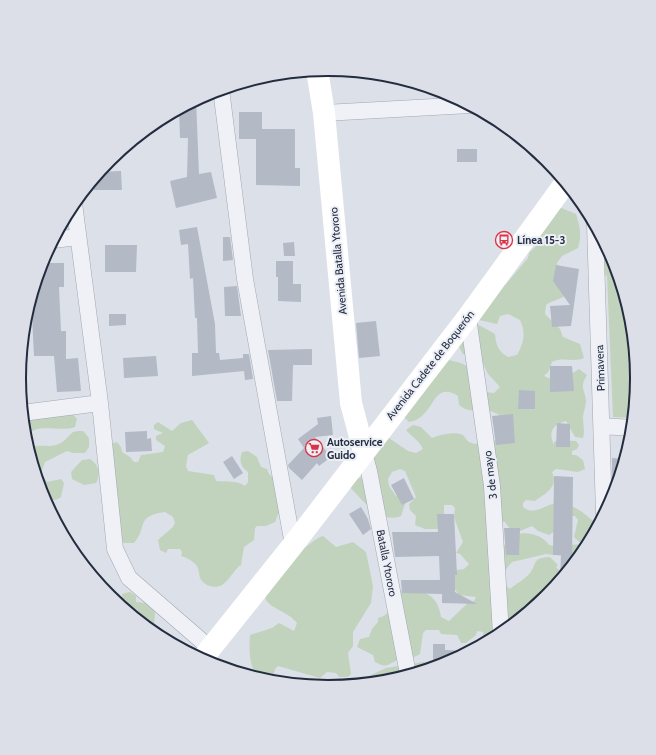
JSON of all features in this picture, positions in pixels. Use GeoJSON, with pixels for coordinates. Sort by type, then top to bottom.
{"type":"FeatureCollection","features":[{"type":"Feature","properties":{"kind":"main road","name":"Avenida Batalla Ytororo"},"geometry":{"type":"LineString","coordinates":[[318,76],[324,113],[351,403],[364,452]]}},
{"type":"Feature","properties":{"kind":"main road","name":"Avenida Cadete de Boquerón"},"geometry":{"type":"LineString","coordinates":[[206,654],[293,545],[468,317],[562,187]]}},
{"type":"Feature","properties":{"kind":"street"},"geometry":{"type":"LineString","coordinates":[[222,95],[245,279],[293,545]]}},
{"type":"Feature","properties":{"kind":"street"},"geometry":{"type":"LineString","coordinates":[[324,113],[458,105]]}},
{"type":"Feature","properties":{"kind":"street"},"geometry":{"type":"LineString","coordinates":[[75,213],[100,403],[116,549],[129,578],[206,654]]}},
{"type":"Feature","properties":{"kind":"street"},"geometry":{"type":"LineString","coordinates":[[59,239],[78,237]]}},
{"type":"Feature","properties":{"kind":"street","name":"Primavera"},"geometry":{"type":"LineString","coordinates":[[595,237],[604,500]]}},
{"type":"Feature","properties":{"kind":"street","name":"3 de mayo"},"geometry":{"type":"LineString","coordinates":[[468,317],[492,486],[500,626]]}},
{"type":"Feature","properties":{"kind":"street"},"geometry":{"type":"LineString","coordinates":[[29,412],[100,403]]}},
{"type":"Feature","properties":{"kind":"street"},"geometry":{"type":"LineString","coordinates":[[602,426],[625,428]]}},
{"type":"Feature","properties":{"kind":"street","name":"Batalla Ytororo"},"geometry":{"type":"LineString","coordinates":[[364,452],[369,471],[407,669]]}},
{"type":"Feature","properties":{"kind":"green space"},"geometry":{"type":"Polygon","coordinates":[[[559,207],[576,214],[579,227],[580,239],[578,248],[562,256],[557,263],[559,277],[567,294],[562,298],[546,305],[545,314],[560,329],[563,337],[580,344],[584,358],[576,360],[556,360],[552,362],[549,371],[544,376],[559,382],[579,369],[587,375],[583,383],[586,405],[583,415],[583,438],[575,437],[566,421],[554,427],[551,433],[554,445],[554,442],[558,440],[576,441],[579,445],[577,449],[572,451],[572,455],[576,455],[583,460],[585,469],[578,472],[556,469],[552,472],[554,477],[553,486],[535,501],[526,500],[523,503],[523,507],[532,511],[558,503],[569,505],[585,514],[594,521],[581,542],[579,542],[574,537],[578,520],[575,516],[570,516],[560,528],[549,535],[538,531],[532,526],[520,531],[510,529],[505,522],[501,521],[499,552],[507,542],[515,536],[525,533],[542,538],[549,545],[579,544],[573,554],[563,556],[546,554],[512,562],[501,575],[503,584],[510,589],[530,573],[536,561],[540,558],[550,557],[558,565],[556,567],[559,572],[527,605],[496,629],[484,636],[483,632],[477,631],[476,635],[466,643],[461,643],[457,635],[441,634],[439,630],[426,630],[423,633],[420,654],[415,657],[398,660],[387,665],[379,664],[375,662],[373,655],[357,647],[360,639],[369,637],[372,629],[378,622],[378,618],[389,611],[392,604],[394,591],[425,593],[435,601],[439,608],[441,617],[449,621],[469,602],[474,601],[476,597],[459,595],[452,585],[455,570],[464,569],[469,564],[460,554],[456,553],[463,542],[454,517],[455,508],[452,505],[444,505],[444,520],[439,529],[425,529],[415,525],[416,516],[410,510],[409,504],[416,497],[405,471],[400,469],[392,472],[388,479],[389,486],[396,496],[401,496],[405,504],[401,516],[393,518],[378,513],[370,508],[346,483],[370,474],[365,463],[386,436],[408,451],[416,453],[423,449],[406,430],[413,425],[421,427],[432,438],[455,433],[463,435],[469,442],[477,444],[486,443],[503,437],[506,422],[501,416],[489,411],[465,409],[459,405],[458,396],[449,392],[443,392],[437,396],[424,414],[417,419],[409,422],[403,416],[441,359],[459,362],[468,368],[485,392],[494,393],[500,387],[488,374],[481,359],[463,354],[458,345],[462,325],[479,325],[495,334],[498,347],[505,355],[508,357],[517,355],[524,333],[520,320],[508,314],[500,316],[497,324],[479,320],[496,290],[506,284],[528,258],[529,253],[541,241],[537,224],[559,207]]]}},
{"type":"Feature","properties":{"kind":"green space"},"geometry":{"type":"Polygon","coordinates":[[[601,248],[620,299],[627,338],[630,378],[627,418],[613,417],[607,276],[602,274],[601,248]]]}},
{"type":"Feature","properties":{"kind":"green space"},"geometry":{"type":"Polygon","coordinates":[[[70,411],[77,419],[75,427],[62,429],[42,428],[31,432],[29,417],[70,411]]]}},
{"type":"Feature","properties":{"kind":"green space"},"geometry":{"type":"Polygon","coordinates":[[[192,420],[209,443],[188,455],[186,466],[188,471],[214,475],[216,481],[235,482],[245,486],[248,482],[248,472],[243,468],[241,458],[242,452],[248,451],[257,457],[261,467],[267,469],[269,474],[275,479],[281,507],[275,522],[266,526],[257,526],[255,528],[254,540],[244,547],[241,565],[225,583],[216,587],[207,585],[202,581],[197,566],[190,560],[181,556],[182,552],[180,549],[168,549],[166,553],[160,550],[158,540],[173,527],[175,523],[173,517],[165,512],[149,516],[146,519],[141,532],[134,543],[122,543],[111,444],[117,442],[121,447],[122,452],[130,457],[134,462],[138,462],[141,455],[163,452],[165,446],[156,440],[156,436],[163,433],[154,429],[154,425],[158,422],[172,431],[181,423],[192,420]]]}},
{"type":"Feature","properties":{"kind":"green space"},"geometry":{"type":"Polygon","coordinates":[[[83,431],[89,438],[89,447],[85,453],[73,453],[67,451],[45,462],[41,472],[34,446],[53,446],[59,444],[73,432],[83,431]]]}},
{"type":"Feature","properties":{"kind":"green space"},"geometry":{"type":"Polygon","coordinates":[[[90,459],[97,467],[99,473],[96,483],[84,485],[72,479],[71,472],[82,460],[90,459]]]}},
{"type":"Feature","properties":{"kind":"green space"},"geometry":{"type":"Polygon","coordinates":[[[42,474],[47,482],[61,479],[64,483],[61,497],[52,500],[42,474]]]}},
{"type":"Feature","properties":{"kind":"green space"},"geometry":{"type":"Polygon","coordinates":[[[323,536],[336,547],[353,542],[366,552],[373,586],[371,603],[353,632],[353,646],[348,653],[351,674],[348,677],[339,677],[336,673],[327,672],[320,678],[278,666],[275,669],[274,675],[254,670],[250,656],[250,635],[272,628],[279,623],[294,631],[297,623],[288,615],[270,604],[265,597],[301,550],[317,538],[323,536]]]}},
{"type":"Feature","properties":{"kind":"green space"},"geometry":{"type":"Polygon","coordinates":[[[130,592],[136,596],[136,602],[146,603],[155,610],[154,625],[123,599],[122,594],[130,592]]]}},
{"type":"Feature","properties":{"kind":"green space"},"geometry":{"type":"Polygon","coordinates":[[[428,662],[387,674],[367,677],[386,668],[428,662]]]}},
{"type":"Feature","properties":{"kind":"building"},"geometry":{"type":"Polygon","coordinates":[[[196,106],[199,174],[211,172],[217,198],[176,208],[170,181],[187,177],[188,138],[180,138],[179,115],[196,106]]]}},
{"type":"Feature","properties":{"kind":"building"},"geometry":{"type":"Polygon","coordinates":[[[239,112],[262,112],[262,129],[295,129],[295,168],[300,168],[300,186],[256,185],[256,139],[239,139],[239,112]]]}},
{"type":"Feature","properties":{"kind":"building"},"geometry":{"type":"Polygon","coordinates":[[[457,149],[477,149],[477,162],[457,162],[457,149]]]}},
{"type":"Feature","properties":{"kind":"building"},"geometry":{"type":"Polygon","coordinates":[[[121,171],[122,190],[94,190],[94,187],[107,172],[121,171]]]}},
{"type":"Feature","properties":{"kind":"building"},"geometry":{"type":"Polygon","coordinates":[[[197,227],[215,324],[216,353],[219,353],[220,360],[243,358],[243,354],[249,354],[253,379],[245,380],[244,371],[192,376],[192,353],[198,353],[197,318],[195,318],[193,278],[190,279],[188,244],[181,245],[179,230],[197,227]]]}},
{"type":"Feature","properties":{"kind":"building"},"geometry":{"type":"Polygon","coordinates":[[[223,237],[230,237],[233,260],[223,261],[223,237]]]}},
{"type":"Feature","properties":{"kind":"building"},"geometry":{"type":"Polygon","coordinates":[[[294,242],[295,256],[284,256],[283,243],[294,242]]]}},
{"type":"Feature","properties":{"kind":"building"},"geometry":{"type":"Polygon","coordinates":[[[105,245],[137,245],[136,272],[105,272],[105,245]]]}},
{"type":"Feature","properties":{"kind":"building"},"geometry":{"type":"Polygon","coordinates":[[[276,261],[293,261],[293,284],[301,284],[301,302],[278,301],[276,261]]]}},
{"type":"Feature","properties":{"kind":"building"},"geometry":{"type":"Polygon","coordinates":[[[49,263],[64,263],[64,287],[59,287],[61,331],[66,331],[66,359],[78,358],[81,391],[57,392],[54,356],[34,356],[32,318],[42,280],[49,263]]]}},
{"type":"Feature","properties":{"kind":"building"},"geometry":{"type":"Polygon","coordinates":[[[556,265],[579,269],[571,326],[552,327],[550,306],[570,305],[553,281],[556,265]]]}},
{"type":"Feature","properties":{"kind":"building"},"geometry":{"type":"Polygon","coordinates":[[[237,286],[241,316],[225,316],[224,287],[237,286]]]}},
{"type":"Feature","properties":{"kind":"building"},"geometry":{"type":"Polygon","coordinates":[[[109,314],[126,314],[126,325],[109,326],[109,314]]]}},
{"type":"Feature","properties":{"kind":"building"},"geometry":{"type":"Polygon","coordinates":[[[376,321],[380,356],[359,358],[356,323],[376,321]]]}},
{"type":"Feature","properties":{"kind":"building"},"geometry":{"type":"Polygon","coordinates":[[[312,349],[312,365],[293,365],[292,401],[277,401],[268,350],[312,349]]]}},
{"type":"Feature","properties":{"kind":"building"},"geometry":{"type":"Polygon","coordinates":[[[156,356],[158,376],[124,378],[123,358],[156,356]]]}},
{"type":"Feature","properties":{"kind":"building"},"geometry":{"type":"Polygon","coordinates":[[[550,366],[572,366],[574,391],[550,392],[550,366]]]}},
{"type":"Feature","properties":{"kind":"building"},"geometry":{"type":"Polygon","coordinates":[[[519,390],[535,391],[535,409],[518,409],[519,390]]]}},
{"type":"Feature","properties":{"kind":"building"},"geometry":{"type":"Polygon","coordinates":[[[513,414],[515,443],[496,445],[492,416],[513,414]]]}},
{"type":"Feature","properties":{"kind":"building"},"geometry":{"type":"Polygon","coordinates":[[[331,416],[333,435],[315,437],[331,457],[319,466],[317,463],[302,480],[289,468],[288,465],[304,448],[298,439],[318,424],[317,418],[331,416]]]}},
{"type":"Feature","properties":{"kind":"building"},"geometry":{"type":"Polygon","coordinates":[[[557,423],[570,424],[570,447],[556,447],[557,423]]]}},
{"type":"Feature","properties":{"kind":"building"},"geometry":{"type":"Polygon","coordinates":[[[147,431],[147,439],[151,438],[152,451],[126,452],[125,432],[147,431]]]}},
{"type":"Feature","properties":{"kind":"building"},"geometry":{"type":"Polygon","coordinates":[[[232,456],[243,473],[234,479],[223,462],[232,456]]]}},
{"type":"Feature","properties":{"kind":"building"},"geometry":{"type":"Polygon","coordinates":[[[612,458],[619,459],[614,475],[612,478],[612,458]]]}},
{"type":"Feature","properties":{"kind":"building"},"geometry":{"type":"Polygon","coordinates":[[[554,476],[573,477],[572,555],[560,570],[561,555],[553,555],[554,476]]]}},
{"type":"Feature","properties":{"kind":"building"},"geometry":{"type":"Polygon","coordinates":[[[404,478],[414,499],[402,505],[391,485],[404,478]]]}},
{"type":"Feature","properties":{"kind":"building"},"geometry":{"type":"Polygon","coordinates":[[[361,507],[368,519],[371,529],[363,535],[349,514],[361,507]]]}},
{"type":"Feature","properties":{"kind":"building"},"geometry":{"type":"Polygon","coordinates":[[[437,514],[454,514],[457,575],[455,575],[455,592],[477,604],[442,603],[442,594],[402,593],[401,580],[440,580],[439,556],[395,557],[392,532],[438,532],[437,514]]]}},
{"type":"Feature","properties":{"kind":"building"},"geometry":{"type":"Polygon","coordinates":[[[504,528],[520,528],[519,555],[506,555],[504,528]]]}},
{"type":"Feature","properties":{"kind":"building"},"geometry":{"type":"Polygon","coordinates":[[[433,644],[445,644],[445,650],[457,650],[444,657],[433,660],[433,644]]]}},
{"type":"Feature","properties":{"kind":"place","name":"Línea 15-3"},"geometry":{"type":"Point","coordinates":[504,240]}},
{"type":"Feature","properties":{"kind":"place","name":"Autoservice Guido"},"geometry":{"type":"Point","coordinates":[314,448]}}]}
